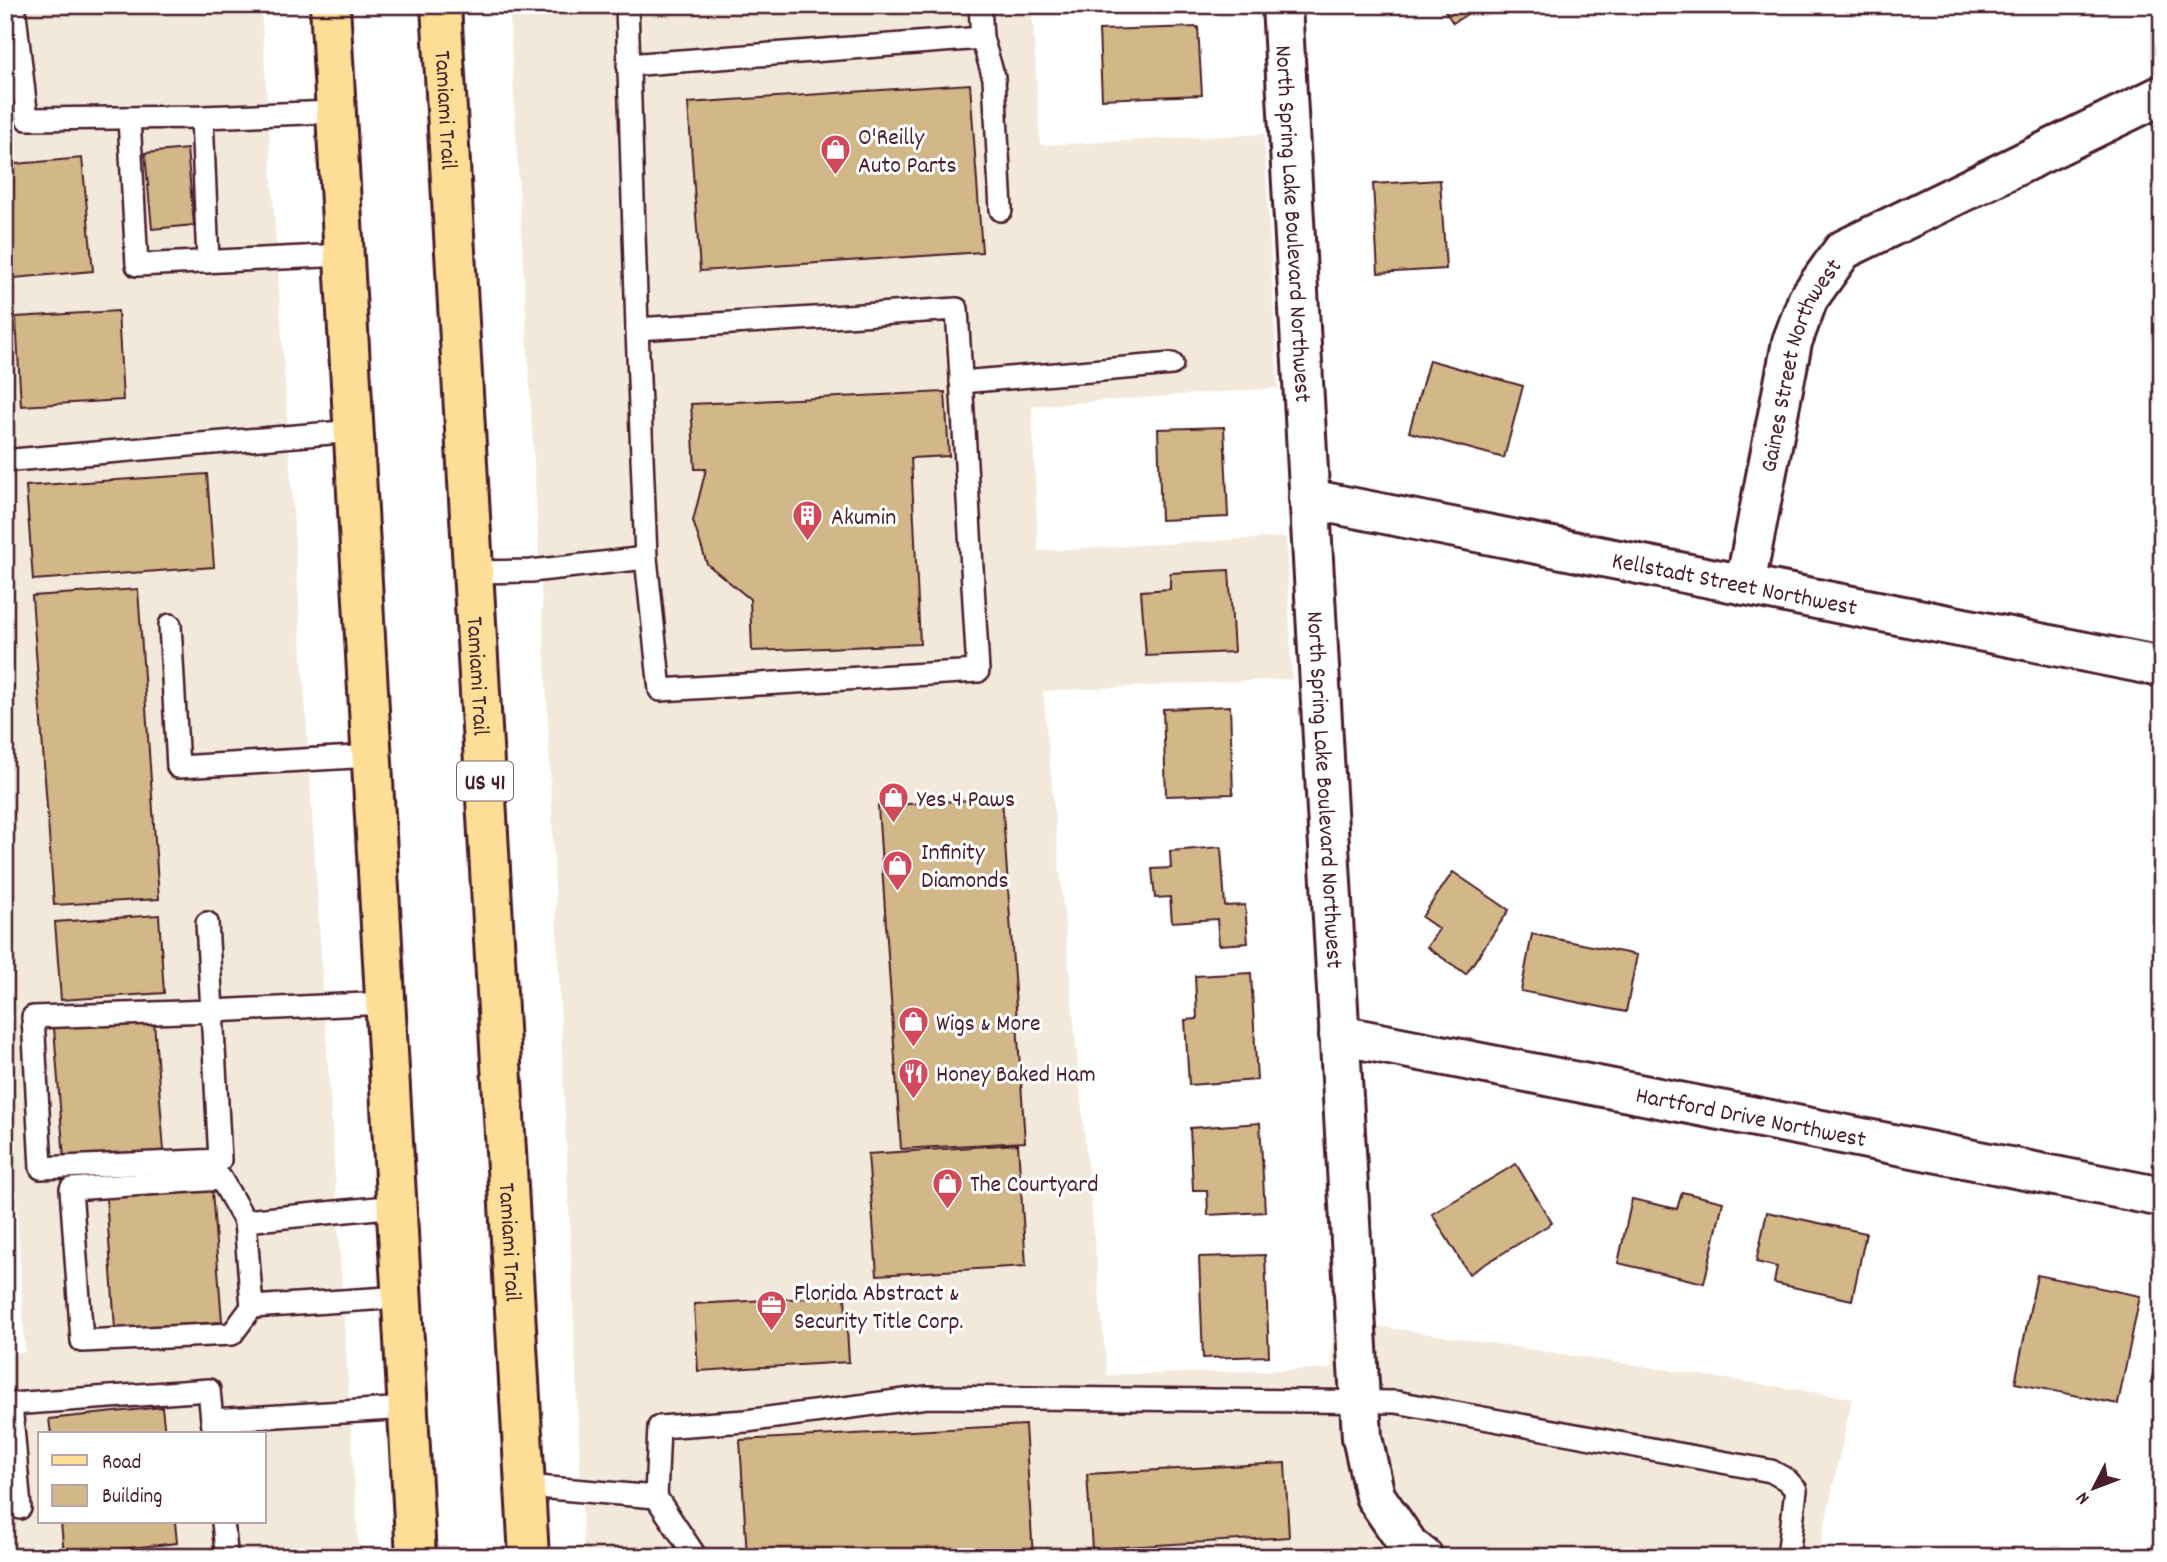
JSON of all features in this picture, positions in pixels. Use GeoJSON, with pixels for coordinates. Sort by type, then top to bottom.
{"type":"FeatureCollection","features":[{"type":"Feature","properties":{"kind":"main road"},"geometry":{"type":"LineString","coordinates":[[330,5],[416,1557]]}},
{"type":"Feature","properties":{"kind":"main road","name":"Tamiami Trail"},"geometry":{"type":"LineString","coordinates":[[441,5],[529,1557]]}},
{"type":"Feature","properties":{"kind":"street","name":"North Spring Lake Boulevard Northwest"},"geometry":{"type":"LineString","coordinates":[[1282,5],[1362,1437],[1375,1496],[1410,1553]]}},
{"type":"Feature","properties":{"kind":"street","name":"Gaines Street Northwest"},"geometry":{"type":"LineString","coordinates":[[1745,585],[1792,342],[1808,299],[1843,250],[2162,95]]}},
{"type":"Feature","properties":{"kind":"street","name":"Kellstadt Street Northwest"},"geometry":{"type":"LineString","coordinates":[[1309,499],[2162,667]]}},
{"type":"Feature","properties":{"kind":"street","name":"Hartford Drive Northwest"},"geometry":{"type":"LineString","coordinates":[[1339,1035],[2162,1197]]}},
{"type":"Feature","properties":{"kind":"lane"},"geometry":{"type":"LineString","coordinates":[[14,5],[27,119],[335,112]]}},
{"type":"Feature","properties":{"kind":"lane"},"geometry":{"type":"LineString","coordinates":[[627,5],[637,329],[646,558],[660,691],[978,671],[957,309],[637,329]]}},
{"type":"Feature","properties":{"kind":"lane"},"geometry":{"type":"LineString","coordinates":[[980,5],[982,38],[994,78],[1000,210]]}},
{"type":"Feature","properties":{"kind":"lane"},"geometry":{"type":"LineString","coordinates":[[628,65],[982,38]]}},
{"type":"Feature","properties":{"kind":"lane"},"geometry":{"type":"LineString","coordinates":[[202,117],[208,262]]}},
{"type":"Feature","properties":{"kind":"lane"},"geometry":{"type":"LineString","coordinates":[[129,118],[137,265],[344,255]]}},
{"type":"Feature","properties":{"kind":"lane"},"geometry":{"type":"LineString","coordinates":[[961,382],[1172,364]]}},
{"type":"Feature","properties":{"kind":"lane"},"geometry":{"type":"LineString","coordinates":[[13,460],[354,431]]}},
{"type":"Feature","properties":{"kind":"lane"},"geometry":{"type":"LineString","coordinates":[[474,572],[531,571],[646,558]]}},
{"type":"Feature","properties":{"kind":"lane"},"geometry":{"type":"LineString","coordinates":[[170,625],[178,767],[372,756]]}},
{"type":"Feature","properties":{"kind":"lane"},"geometry":{"type":"LineString","coordinates":[[207,923],[212,1011],[219,1160],[41,1168],[33,1017],[212,1011],[386,1003]]}},
{"type":"Feature","properties":{"kind":"lane"},"geometry":{"type":"LineString","coordinates":[[221,1179],[245,1221],[251,1307],[232,1334],[82,1341],[71,1189],[221,1179]]}},
{"type":"Feature","properties":{"kind":"lane"},"geometry":{"type":"LineString","coordinates":[[245,1221],[397,1206]]}},
{"type":"Feature","properties":{"kind":"lane"},"geometry":{"type":"LineString","coordinates":[[251,1307],[402,1297]]}},
{"type":"Feature","properties":{"kind":"lane"},"geometry":{"type":"LineString","coordinates":[[20,1508],[11,1404],[209,1390],[213,1427],[408,1408]]}},
{"type":"Feature","properties":{"kind":"lane"},"geometry":{"type":"LineString","coordinates":[[696,1557],[656,1497],[659,1427],[746,1421],[927,1397],[1396,1402],[1771,1472],[1787,1480],[1796,1490],[1788,1557]]}},
{"type":"Feature","properties":{"kind":"lane"},"geometry":{"type":"LineString","coordinates":[[525,1486],[656,1497]]}},
{"type":"Feature","properties":{"kind":"lane"},"geometry":{"type":"LineString","coordinates":[[223,1524],[226,1551]]}},
{"type":"Feature","properties":{"kind":"shaded area"},"geometry":{"type":"Polygon","coordinates":[[[5,5],[261,5],[359,1557],[5,1557],[5,1353],[25,1352],[5,989],[5,5]]]}},
{"type":"Feature","properties":{"kind":"shaded area"},"geometry":{"type":"Polygon","coordinates":[[[509,5],[1032,5],[1040,145],[1264,134],[1278,388],[1032,406],[1038,551],[1286,537],[1292,679],[1043,691],[1107,1375],[1332,1369],[1332,1326],[1383,1327],[1852,1398],[1818,1557],[584,1557],[547,700],[509,5]]]}},
{"type":"Feature","properties":{"kind":"building"},"geometry":{"type":"Polygon","coordinates":[[[1441,5],[1482,5],[1453,23],[1441,5]]]}},
{"type":"Feature","properties":{"kind":"building"},"geometry":{"type":"Polygon","coordinates":[[[1198,27],[1202,95],[1102,99],[1099,30],[1198,27]]]}},
{"type":"Feature","properties":{"kind":"building","name":"O'Reilly Auto Parts"},"geometry":{"type":"Polygon","coordinates":[[[970,84],[982,252],[700,271],[688,103],[970,84]]]}},
{"type":"Feature","properties":{"kind":"building"},"geometry":{"type":"Polygon","coordinates":[[[187,149],[194,225],[152,229],[145,153],[187,149]]]}},
{"type":"Feature","properties":{"kind":"building"},"geometry":{"type":"Polygon","coordinates":[[[82,158],[93,271],[14,278],[5,165],[82,158]]]}},
{"type":"Feature","properties":{"kind":"building"},"geometry":{"type":"Polygon","coordinates":[[[1440,180],[1446,269],[1378,273],[1373,184],[1440,180]]]}},
{"type":"Feature","properties":{"kind":"building"},"geometry":{"type":"Polygon","coordinates":[[[118,311],[123,400],[21,406],[16,317],[118,311]]]}},
{"type":"Feature","properties":{"kind":"building"},"geometry":{"type":"Polygon","coordinates":[[[1429,360],[1523,386],[1504,458],[1409,432],[1429,360]]]}},
{"type":"Feature","properties":{"kind":"building","name":"Akumin"},"geometry":{"type":"Polygon","coordinates":[[[945,392],[949,456],[911,458],[920,644],[752,651],[750,599],[707,564],[693,521],[706,469],[695,469],[691,404],[945,392]]]}},
{"type":"Feature","properties":{"kind":"building"},"geometry":{"type":"Polygon","coordinates":[[[1224,427],[1228,517],[1161,520],[1158,429],[1224,427]]]}},
{"type":"Feature","properties":{"kind":"building"},"geometry":{"type":"Polygon","coordinates":[[[207,474],[214,567],[33,580],[26,486],[207,474]]]}},
{"type":"Feature","properties":{"kind":"building"},"geometry":{"type":"Polygon","coordinates":[[[1229,570],[1234,652],[1146,656],[1141,591],[1170,589],[1170,573],[1229,570]]]}},
{"type":"Feature","properties":{"kind":"building"},"geometry":{"type":"Polygon","coordinates":[[[138,589],[159,899],[54,905],[32,596],[138,589]]]}},
{"type":"Feature","properties":{"kind":"building"},"geometry":{"type":"Polygon","coordinates":[[[1230,706],[1233,794],[1166,796],[1163,709],[1230,706]]]}},
{"type":"Feature","properties":{"kind":"building"},"geometry":{"type":"Polygon","coordinates":[[[1002,798],[1025,1142],[901,1149],[878,806],[1002,798]]]}},
{"type":"Feature","properties":{"kind":"building"},"geometry":{"type":"Polygon","coordinates":[[[1221,847],[1225,906],[1245,905],[1248,943],[1219,945],[1217,919],[1172,922],[1170,897],[1155,898],[1152,869],[1171,868],[1170,851],[1221,847]]]}},
{"type":"Feature","properties":{"kind":"building"},"geometry":{"type":"Polygon","coordinates":[[[1453,872],[1509,910],[1466,974],[1427,947],[1439,929],[1422,917],[1453,872]]]}},
{"type":"Feature","properties":{"kind":"building"},"geometry":{"type":"Polygon","coordinates":[[[159,915],[164,993],[61,1000],[55,922],[159,915]]]}},
{"type":"Feature","properties":{"kind":"building"},"geometry":{"type":"Polygon","coordinates":[[[1532,934],[1637,955],[1626,1012],[1521,991],[1532,934]]]}},
{"type":"Feature","properties":{"kind":"building"},"geometry":{"type":"Polygon","coordinates":[[[1251,973],[1257,1080],[1189,1085],[1185,1020],[1197,1019],[1195,976],[1251,973]]]}},
{"type":"Feature","properties":{"kind":"building"},"geometry":{"type":"Polygon","coordinates":[[[154,1021],[164,1151],[64,1159],[54,1028],[154,1021]]]}},
{"type":"Feature","properties":{"kind":"building"},"geometry":{"type":"Polygon","coordinates":[[[1260,1123],[1265,1212],[1208,1215],[1207,1190],[1193,1190],[1190,1128],[1260,1123]]]}},
{"type":"Feature","properties":{"kind":"building","name":"The Courtyard"},"geometry":{"type":"Polygon","coordinates":[[[1018,1144],[1026,1266],[877,1275],[868,1154],[1018,1144]]]}},
{"type":"Feature","properties":{"kind":"building"},"geometry":{"type":"Polygon","coordinates":[[[1516,1164],[1552,1223],[1469,1274],[1432,1214],[1516,1164]]]}},
{"type":"Feature","properties":{"kind":"building"},"geometry":{"type":"Polygon","coordinates":[[[212,1190],[222,1322],[115,1329],[106,1197],[212,1190]]]}},
{"type":"Feature","properties":{"kind":"building"},"geometry":{"type":"Polygon","coordinates":[[[1682,1192],[1723,1202],[1704,1283],[1618,1263],[1632,1199],[1677,1209],[1682,1192]]]}},
{"type":"Feature","properties":{"kind":"building"},"geometry":{"type":"Polygon","coordinates":[[[1767,1212],[1866,1233],[1852,1300],[1774,1283],[1777,1267],[1756,1262],[1767,1212]]]}},
{"type":"Feature","properties":{"kind":"building"},"geometry":{"type":"Polygon","coordinates":[[[1265,1255],[1269,1356],[1203,1358],[1199,1257],[1265,1255]]]}},
{"type":"Feature","properties":{"kind":"building"},"geometry":{"type":"Polygon","coordinates":[[[2037,1275],[2140,1296],[2118,1404],[2015,1383],[2037,1275]]]}},
{"type":"Feature","properties":{"kind":"building","name":"Florida Abstract & Security Title Corp."},"geometry":{"type":"Polygon","coordinates":[[[845,1296],[849,1362],[698,1371],[694,1304],[845,1296]]]}},
{"type":"Feature","properties":{"kind":"building"},"geometry":{"type":"Polygon","coordinates":[[[2162,1335],[2162,1385],[2151,1382],[2162,1335]]]}},
{"type":"Feature","properties":{"kind":"building"},"geometry":{"type":"Polygon","coordinates":[[[162,1407],[165,1432],[51,1432],[49,1419],[162,1407]]]}},
{"type":"Feature","properties":{"kind":"building"},"geometry":{"type":"Polygon","coordinates":[[[1025,1425],[1033,1557],[747,1557],[740,1440],[1025,1425]]]}},
{"type":"Feature","properties":{"kind":"building"},"geometry":{"type":"Polygon","coordinates":[[[1285,1463],[1289,1537],[1092,1549],[1087,1474],[1285,1463]]]}},
{"type":"Feature","properties":{"kind":"building"},"geometry":{"type":"Polygon","coordinates":[[[61,1524],[175,1524],[177,1543],[64,1555],[61,1524]]]}},
{"type":"Feature","properties":{"kind":"place","name":"O'Reilly Auto Parts"},"geometry":{"type":"Point","coordinates":[835,177]}},
{"type":"Feature","properties":{"kind":"place","name":"Akumin"},"geometry":{"type":"Point","coordinates":[808,543]}},
{"type":"Feature","properties":{"kind":"place","name":"Yes 4 Paws"},"geometry":{"type":"Point","coordinates":[894,825]}},
{"type":"Feature","properties":{"kind":"place","name":"Infinity Diamonds"},"geometry":{"type":"Point","coordinates":[898,892]}},
{"type":"Feature","properties":{"kind":"place","name":"Wigs & More"},"geometry":{"type":"Point","coordinates":[913,1049]}},
{"type":"Feature","properties":{"kind":"place","name":"Honey Baked Ham"},"geometry":{"type":"Point","coordinates":[913,1100]}},
{"type":"Feature","properties":{"kind":"place","name":"The Courtyard"},"geometry":{"type":"Point","coordinates":[947,1210]}},
{"type":"Feature","properties":{"kind":"place","name":"Florida Abstract & Security Title Corp."},"geometry":{"type":"Point","coordinates":[771,1333]}}]}
